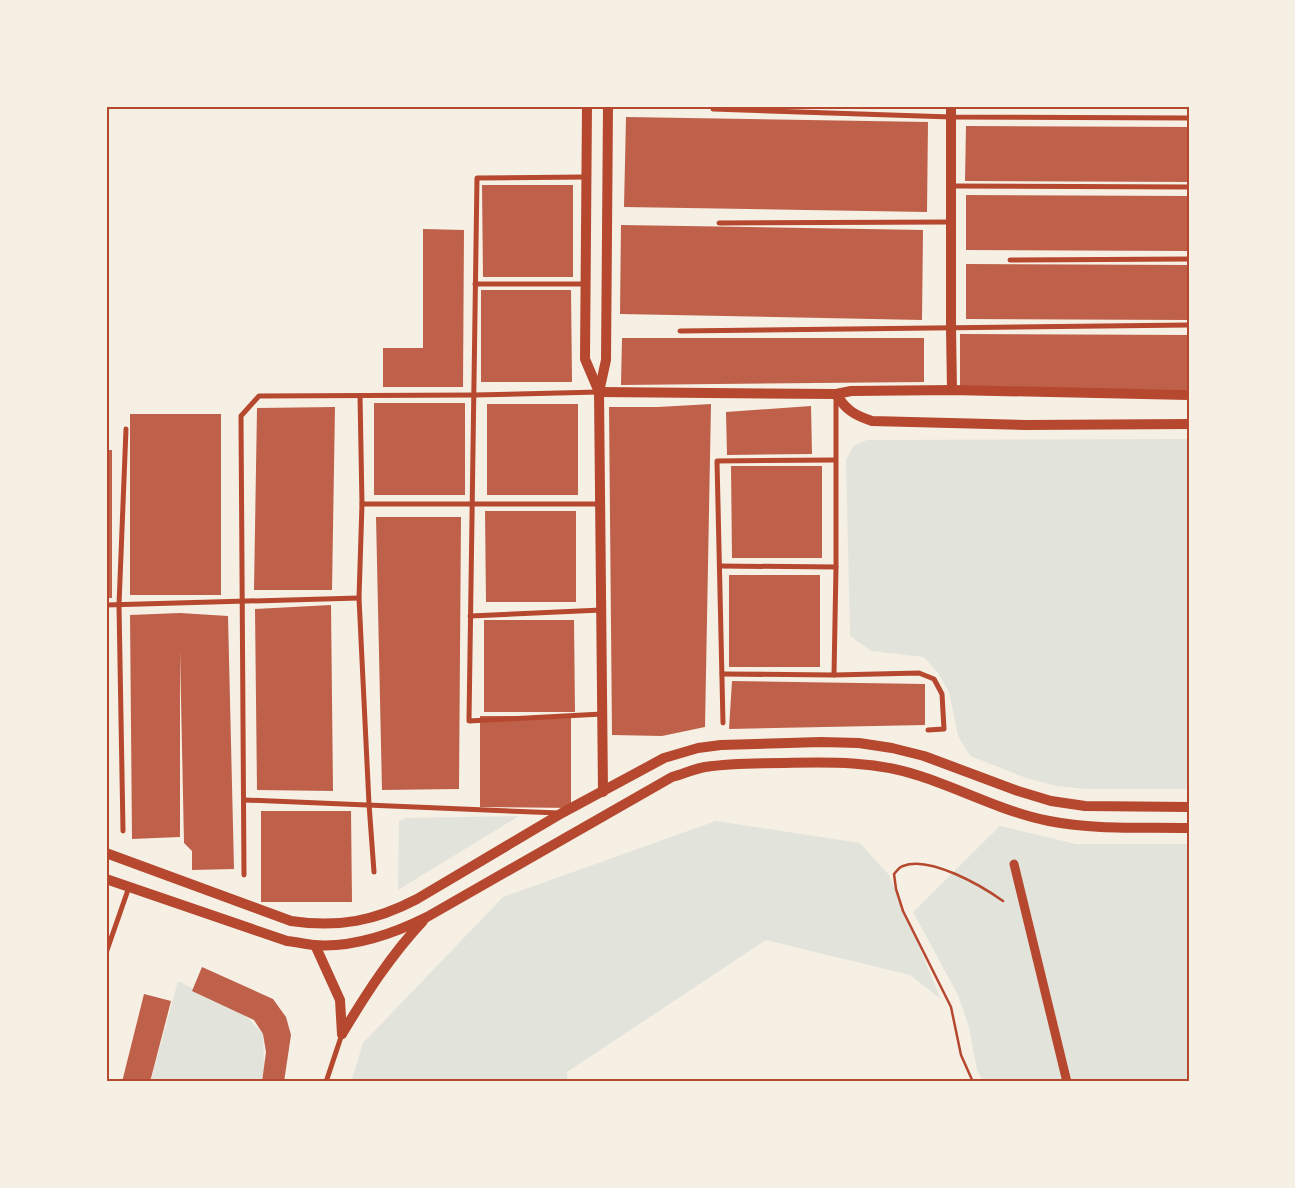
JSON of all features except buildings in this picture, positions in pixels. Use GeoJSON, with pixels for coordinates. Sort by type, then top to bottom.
{"type":"FeatureCollection","features":[{"type":"Feature","properties":{"kind":"main road"},"geometry":{"type":"LineString","coordinates":[[587,106],[585,359],[599,392]]}},
{"type":"Feature","properties":{"kind":"main road"},"geometry":{"type":"LineString","coordinates":[[603,792],[599,392],[606,360],[608,106]]}},
{"type":"Feature","properties":{"kind":"main road"},"geometry":{"type":"LineString","coordinates":[[951,112],[950,328],[952,390]]}},
{"type":"Feature","properties":{"kind":"main road"},"geometry":{"type":"LineString","coordinates":[[599,392],[836,394],[851,391],[952,390],[1189,395]]}},
{"type":"Feature","properties":{"kind":"main road"},"geometry":{"type":"LineString","coordinates":[[836,394],[844,407],[857,416],[872,421],[1026,426],[1189,424]]}},
{"type":"Feature","properties":{"kind":"main road"},"geometry":{"type":"LineString","coordinates":[[106,853],[291,921],[316,925],[369,919],[394,911],[418,899],[562,813],[664,758],[698,748],[734,743],[859,743],[892,748],[924,756],[1018,792],[1051,801],[1085,806],[1189,807]]}},
{"type":"Feature","properties":{"kind":"main road"},"geometry":{"type":"LineString","coordinates":[[106,879],[287,941],[315,945],[345,943],[374,938],[402,930],[427,917],[672,777],[703,768],[735,764],[857,763],[918,775],[1012,811],[1047,821],[1083,827],[1189,828]]}},
{"type":"Feature","properties":{"kind":"main road"},"geometry":{"type":"LineString","coordinates":[[342,1034],[380,974],[410,935],[427,917]]}},
{"type":"Feature","properties":{"kind":"main road"},"geometry":{"type":"LineString","coordinates":[[315,945],[340,1000],[342,1034]]}},
{"type":"Feature","properties":{"kind":"street"},"geometry":{"type":"LineString","coordinates":[[713,110],[951,112],[1189,118]]}},
{"type":"Feature","properties":{"kind":"street"},"geometry":{"type":"LineString","coordinates":[[586,177],[477,178],[469,721],[602,714]]}},
{"type":"Feature","properties":{"kind":"street"},"geometry":{"type":"LineString","coordinates":[[951,186],[1189,187]]}},
{"type":"Feature","properties":{"kind":"street"},"geometry":{"type":"LineString","coordinates":[[719,223],[950,222]]}},
{"type":"Feature","properties":{"kind":"street"},"geometry":{"type":"LineString","coordinates":[[1010,260],[1189,260]]}},
{"type":"Feature","properties":{"kind":"street"},"geometry":{"type":"LineString","coordinates":[[475,284],[586,284]]}},
{"type":"Feature","properties":{"kind":"street"},"geometry":{"type":"LineString","coordinates":[[680,331],[1189,325]]}},
{"type":"Feature","properties":{"kind":"street"},"geometry":{"type":"LineString","coordinates":[[244,875],[241,416],[259,396],[474,395],[599,392]]}},
{"type":"Feature","properties":{"kind":"street"},"geometry":{"type":"LineString","coordinates":[[834,675],[836,394]]}},
{"type":"Feature","properties":{"kind":"street"},"geometry":{"type":"LineString","coordinates":[[360,396],[362,504],[359,598],[374,872]]}},
{"type":"Feature","properties":{"kind":"street"},"geometry":{"type":"LineString","coordinates":[[123,831],[119,605],[126,430]]}},
{"type":"Feature","properties":{"kind":"street"},"geometry":{"type":"LineString","coordinates":[[722,723],[717,461],[835,460]]}},
{"type":"Feature","properties":{"kind":"street"},"geometry":{"type":"LineString","coordinates":[[362,504],[600,504]]}},
{"type":"Feature","properties":{"kind":"street"},"geometry":{"type":"LineString","coordinates":[[720,566],[836,567]]}},
{"type":"Feature","properties":{"kind":"street"},"geometry":{"type":"LineString","coordinates":[[106,605],[359,598]]}},
{"type":"Feature","properties":{"kind":"street"},"geometry":{"type":"LineString","coordinates":[[470,616],[601,610]]}},
{"type":"Feature","properties":{"kind":"street"},"geometry":{"type":"LineString","coordinates":[[722,674],[834,675],[919,673],[934,679],[942,694],[944,729],[928,730]]}},
{"type":"Feature","properties":{"kind":"street"},"geometry":{"type":"LineString","coordinates":[[245,800],[562,813]]}},
{"type":"Feature","properties":{"kind":"street"},"geometry":{"type":"LineString","coordinates":[[1014,864],[1067,1082]]}},
{"type":"Feature","properties":{"kind":"street"},"geometry":{"type":"LineString","coordinates":[[106,952],[129,887]]}},
{"type":"Feature","properties":{"kind":"street"},"geometry":{"type":"LineString","coordinates":[[326,1082],[342,1034]]}},
{"type":"Feature","properties":{"kind":"path"},"geometry":{"type":"LineString","coordinates":[[973,1082],[961,1055],[951,1007],[903,911],[896,889],[894,874],[901,866],[916,864],[939,867],[984,888],[1004,901]]}},
{"type":"Feature","properties":{"kind":"shaded area"},"geometry":{"type":"Polygon","coordinates":[[[1189,439],[1189,789],[1087,789],[1057,786],[1026,778],[970,756],[958,736],[949,692],[938,673],[924,657],[871,651],[850,636],[846,460],[853,446],[867,440],[1189,439]]]}},
{"type":"Feature","properties":{"kind":"shaded area"},"geometry":{"type":"Polygon","coordinates":[[[519,816],[398,890],[399,821],[406,818],[519,816]]]}},
{"type":"Feature","properties":{"kind":"shaded area"},"geometry":{"type":"Polygon","coordinates":[[[716,821],[860,843],[889,875],[941,999],[910,975],[766,940],[567,1072],[568,1082],[351,1082],[363,1043],[503,897],[716,821]]]}},
{"type":"Feature","properties":{"kind":"shaded area"},"geometry":{"type":"Polygon","coordinates":[[[1000,826],[1076,844],[1189,844],[1189,1082],[983,1082],[977,1070],[969,1027],[958,995],[913,912],[1000,826]]]}},
{"type":"Feature","properties":{"kind":"shaded area"},"geometry":{"type":"Polygon","coordinates":[[[178,981],[246,1016],[263,1034],[264,1067],[262,1082],[152,1082],[178,981]]]}}]}
